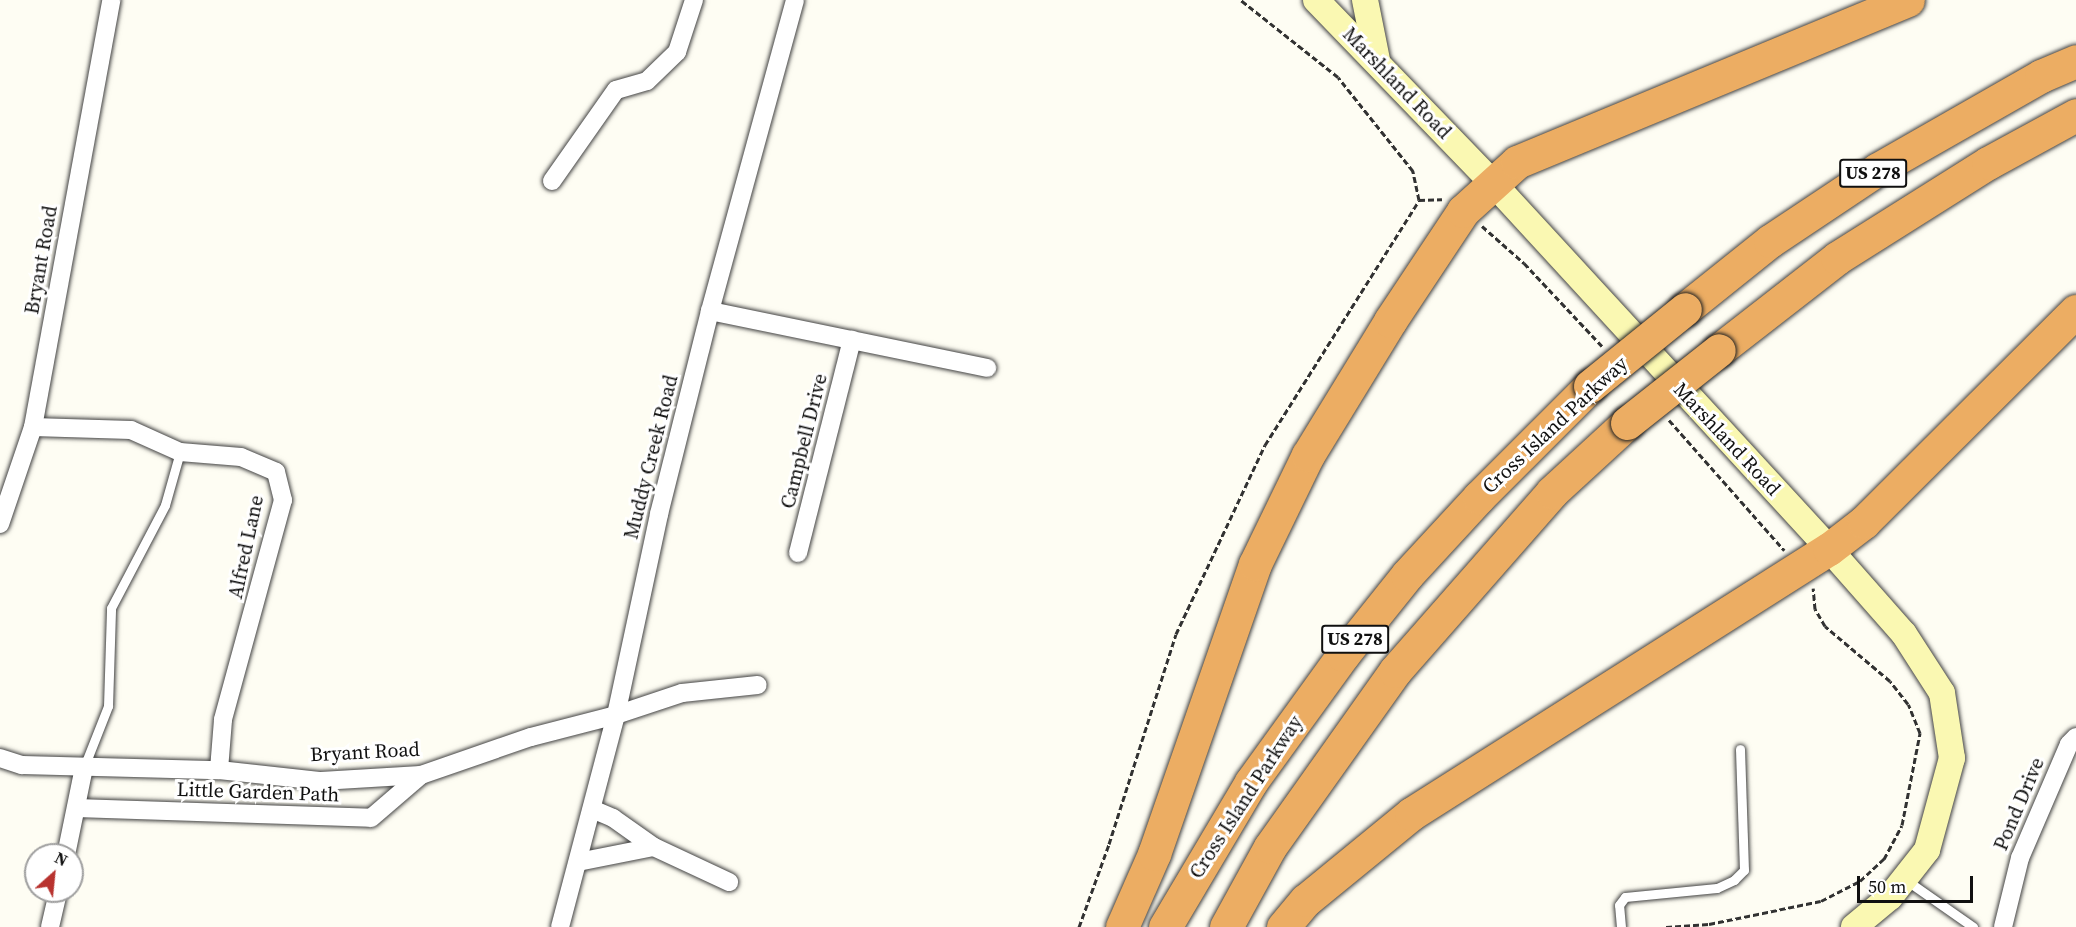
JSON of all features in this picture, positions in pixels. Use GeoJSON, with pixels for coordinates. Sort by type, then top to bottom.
{"type":"FeatureCollection","features":[{"type":"Feature","properties":{"kind":"highway"},"geometry":{"type":"LineString","coordinates":[[1122,927],[1154,854],[1255,564],[1308,455],[1456,221],[1492,182],[1516,162],[1908,0]]}},
{"type":"Feature","properties":{"kind":"highway","name":"Cross Island Parkway"},"geometry":{"type":"LineString","coordinates":[[1165,927],[1251,782],[1343,655],[1407,575],[1479,497],[1590,386],[1770,241],[1878,169],[2042,76],[2076,60]]}},
{"type":"Feature","properties":{"kind":"highway","name":"US 278"},"geometry":{"type":"LineString","coordinates":[[1226,927],[1270,847],[1395,671],[1552,492],[1627,423],[1837,258],[1988,163],[2076,115]]}},
{"type":"Feature","properties":{"kind":"highway"},"geometry":{"type":"LineString","coordinates":[[1283,927],[1306,900],[1411,814],[1829,549],[1864,522],[2076,310]]}},
{"type":"Feature","properties":{"kind":"street","name":"Bryant Road"},"geometry":{"type":"LineString","coordinates":[[0,524],[33,427],[111,0]]}},
{"type":"Feature","properties":{"kind":"street"},"geometry":{"type":"LineString","coordinates":[[552,181],[616,90],[647,81],[677,52],[694,0]]}},
{"type":"Feature","properties":{"kind":"street","name":"Muddy Creek Road"},"geometry":{"type":"LineString","coordinates":[[560,927],[616,715],[659,514],[710,311],[795,0]]}},
{"type":"Feature","properties":{"kind":"street","name":"Marshland Road"},"geometry":{"type":"LineString","coordinates":[[1316,0],[1377,60],[1492,182],[1829,549],[1904,634],[1942,693],[1952,758],[1926,849],[1890,897],[1854,927]]}},
{"type":"Feature","properties":{"kind":"street"},"geometry":{"type":"LineString","coordinates":[[1365,0],[1377,60]]}},
{"type":"Feature","properties":{"kind":"street"},"geometry":{"type":"LineString","coordinates":[[710,311],[987,368]]}},
{"type":"Feature","properties":{"kind":"street","name":"Campbell Drive"},"geometry":{"type":"LineString","coordinates":[[798,553],[852,340]]}},
{"type":"Feature","properties":{"kind":"street","name":"Alfred Lane"},"geometry":{"type":"LineString","coordinates":[[33,427],[131,430],[180,452],[241,457],[276,472],[283,500],[223,720],[219,770]]}},
{"type":"Feature","properties":{"kind":"street","name":"Bryant Road"},"geometry":{"type":"LineString","coordinates":[[0,758],[22,765],[219,770],[321,781],[421,775],[531,737],[616,715],[682,693],[758,685]]}},
{"type":"Feature","properties":{"kind":"street","name":"Pond Drive"},"geometry":{"type":"LineString","coordinates":[[2003,927],[2020,858],[2069,744],[2076,737]]}},
{"type":"Feature","properties":{"kind":"street"},"geometry":{"type":"LineString","coordinates":[[69,843],[84,767]]}},
{"type":"Feature","properties":{"kind":"street","name":"Little Garden Path"},"geometry":{"type":"LineString","coordinates":[[76,808],[370,818],[421,775]]}},
{"type":"Feature","properties":{"kind":"street"},"geometry":{"type":"LineString","coordinates":[[592,809],[613,818],[654,847],[729,882]]}},
{"type":"Feature","properties":{"kind":"street"},"geometry":{"type":"LineString","coordinates":[[578,861],[654,847]]}},
{"type":"Feature","properties":{"kind":"street"},"geometry":{"type":"LineString","coordinates":[[50,927],[55,903]]}},
{"type":"Feature","properties":{"kind":"lane"},"geometry":{"type":"LineString","coordinates":[[84,767],[108,706],[111,608],[165,505],[180,452]]}},
{"type":"Feature","properties":{"kind":"lane"},"geometry":{"type":"LineString","coordinates":[[1621,927],[1619,905],[1624,897],[1717,888],[1734,880],[1744,870],[1740,749]]}},
{"type":"Feature","properties":{"kind":"lane"},"geometry":{"type":"LineString","coordinates":[[1905,878],[1973,927]]}},
{"type":"Feature","properties":{"kind":"path"},"geometry":{"type":"LineString","coordinates":[[1078,927],[1110,844],[1176,634],[1264,445],[1419,200],[1413,171],[1338,77],[1241,0]]}}]}
